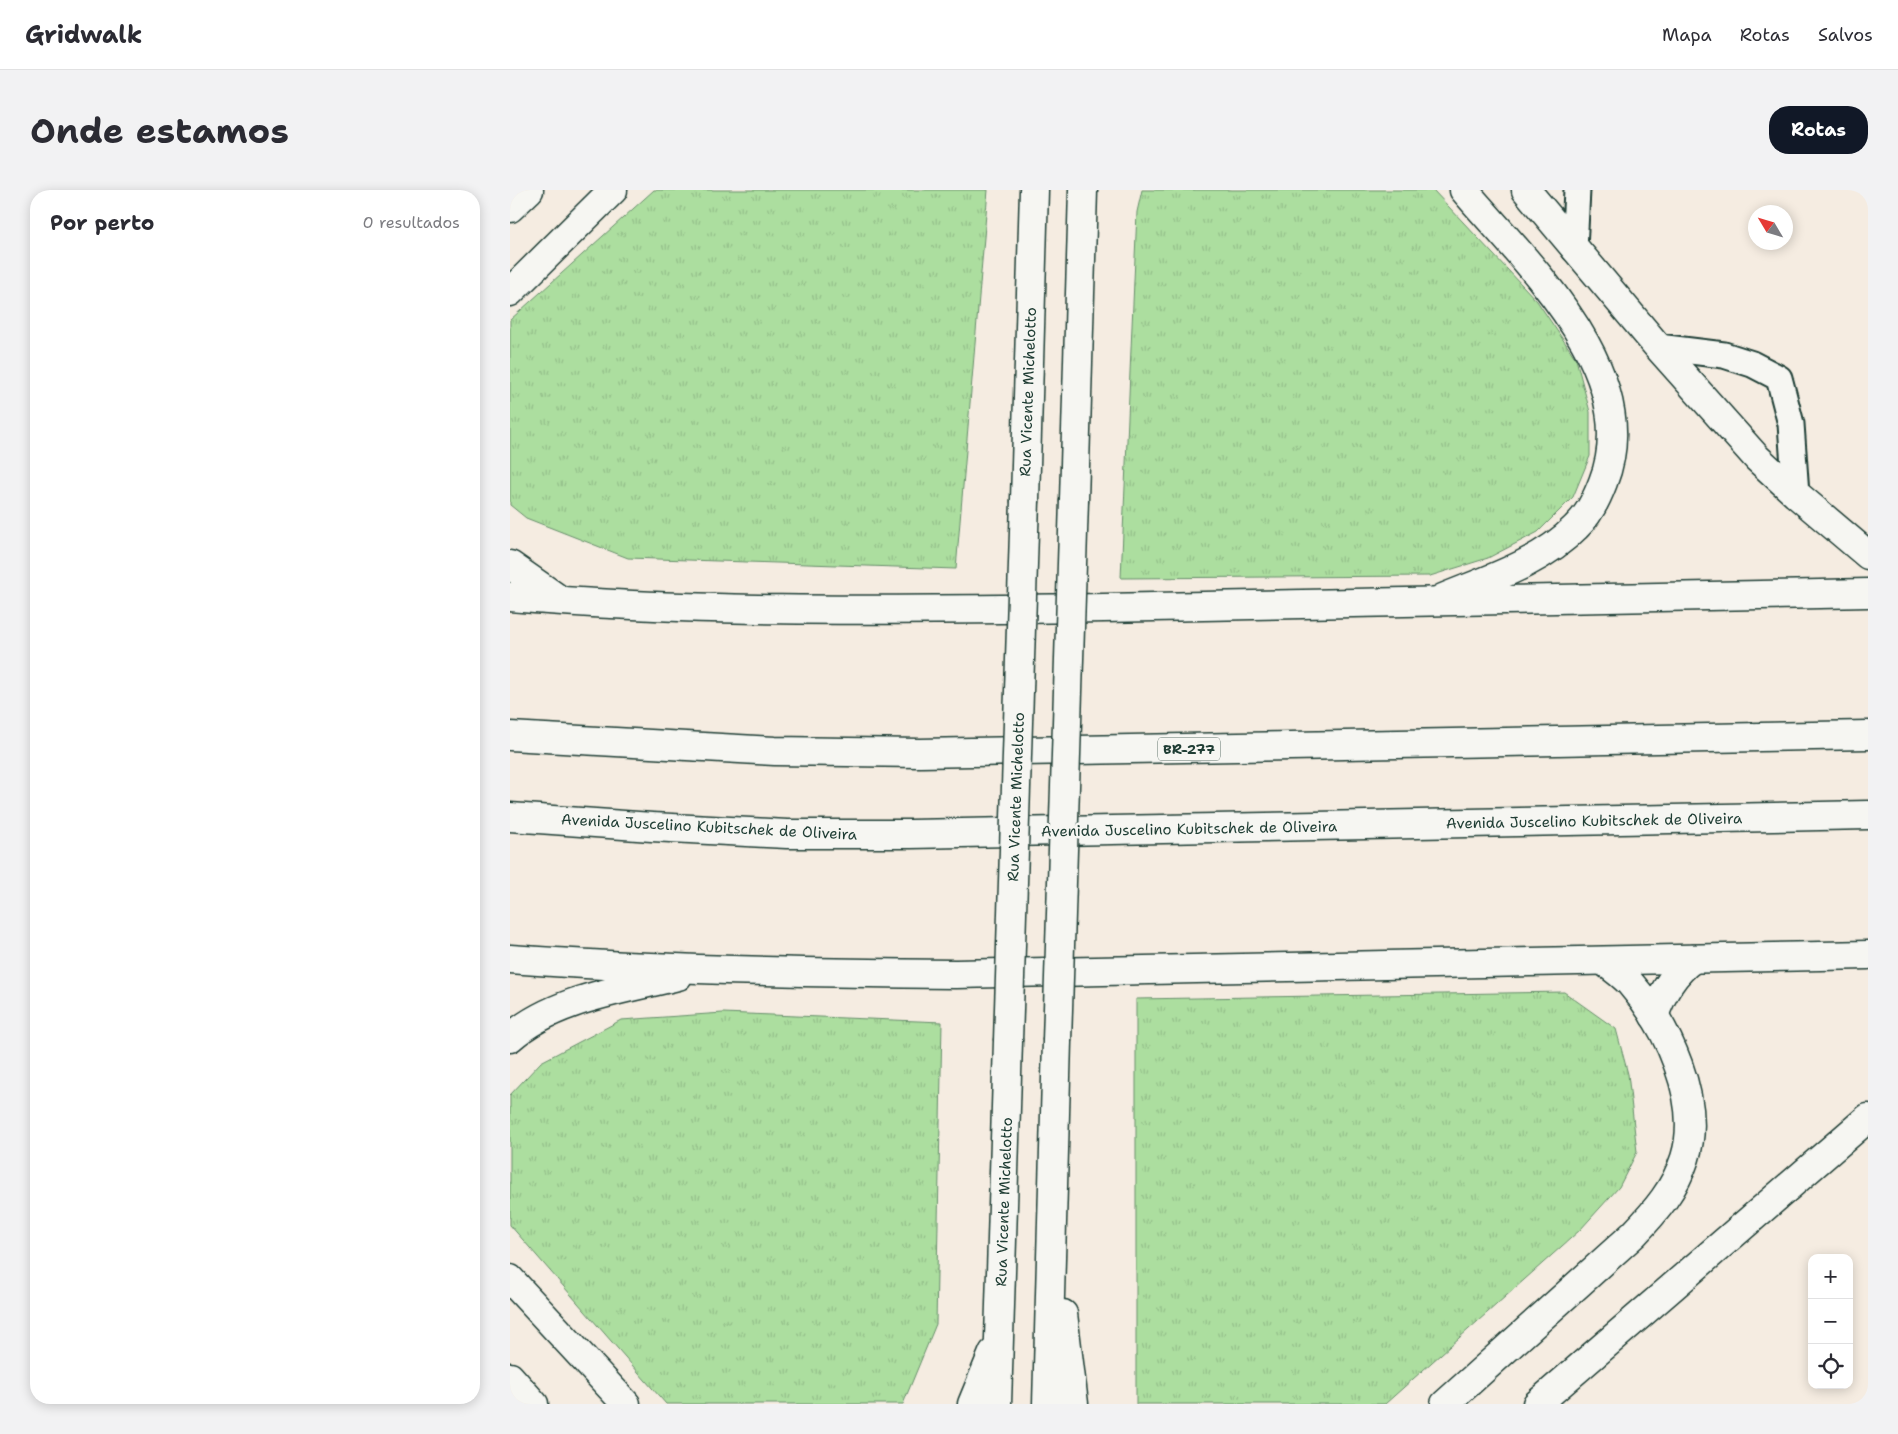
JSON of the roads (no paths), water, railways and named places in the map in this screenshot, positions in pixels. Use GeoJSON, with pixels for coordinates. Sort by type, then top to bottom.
{"type":"FeatureCollection","features":[{"type":"Feature","properties":{"kind":"main road"},"geometry":{"type":"LineString","coordinates":[[510,208],[530,190]]}},
{"type":"Feature","properties":{"kind":"main road"},"geometry":{"type":"LineString","coordinates":[[510,292],[613,190]]}},
{"type":"Feature","properties":{"kind":"main road","name":"Rua Vicente Michelotto"},"geometry":{"type":"LineString","coordinates":[[998,1404],[1034,190]]}},
{"type":"Feature","properties":{"kind":"main road"},"geometry":{"type":"LineString","coordinates":[[1429,604],[1511,570],[1551,548],[1577,527],[1596,500],[1609,467],[1612,431],[1607,398],[1594,359],[1575,324],[1555,296],[1464,190]]}},
{"type":"Feature","properties":{"kind":"main road"},"geometry":{"type":"LineString","coordinates":[[1526,190],[1658,347],[1738,437],[1796,494],[1868,555]]}},
{"type":"Feature","properties":{"kind":"main road"},"geometry":{"type":"LineString","coordinates":[[1046,1404],[1084,192]]}},
{"type":"Feature","properties":{"kind":"main road"},"geometry":{"type":"LineString","coordinates":[[510,565],[561,601]]}},
{"type":"Feature","properties":{"kind":"main road"},"geometry":{"type":"LineString","coordinates":[[510,597],[768,610],[940,610],[1429,604],[1868,593]]}},
{"type":"Feature","properties":{"kind":"main road","name":"BR-277"},"geometry":{"type":"LineString","coordinates":[[510,736],[775,751],[920,753],[1868,735]]}},
{"type":"Feature","properties":{"kind":"main road","name":"Avenida Juscelino Kubitschek de Oliveira"},"geometry":{"type":"LineString","coordinates":[[510,817],[787,834],[911,834],[1868,816]]}},
{"type":"Feature","properties":{"kind":"main road"},"geometry":{"type":"LineString","coordinates":[[510,959],[708,969],[956,974],[1868,955]]}},
{"type":"Feature","properties":{"kind":"main road"},"geometry":{"type":"LineString","coordinates":[[1654,1016],[1668,984],[1684,965],[1693,959]]}},
{"type":"Feature","properties":{"kind":"main road"},"geometry":{"type":"LineString","coordinates":[[1446,1404],[1634,1234],[1657,1209],[1672,1187],[1685,1157],[1689,1130],[1688,1106],[1680,1070],[1666,1038],[1648,1005],[1628,981],[1604,961]]}},
{"type":"Feature","properties":{"kind":"main road"},"geometry":{"type":"LineString","coordinates":[[510,1038],[518,1031],[547,1015],[585,999],[708,969]]}},
{"type":"Feature","properties":{"kind":"main road"},"geometry":{"type":"LineString","coordinates":[[1537,1404],[1868,1118]]}},
{"type":"Feature","properties":{"kind":"main road"},"geometry":{"type":"LineString","coordinates":[[1052,1227],[1074,1404]]}},
{"type":"Feature","properties":{"kind":"main road"},"geometry":{"type":"LineString","coordinates":[[510,1279],[626,1404]]}},
{"type":"Feature","properties":{"kind":"main road"},"geometry":{"type":"LineString","coordinates":[[972,1404],[1000,1335]]}},
{"type":"Feature","properties":{"kind":"main road"},"geometry":{"type":"LineString","coordinates":[[510,1377],[534,1404]]}},
{"type":"Feature","properties":{"kind":"street"},"geometry":{"type":"LineString","coordinates":[[1574,248],[1577,190]]}},
{"type":"Feature","properties":{"kind":"street"},"geometry":{"type":"LineString","coordinates":[[1658,347],[1724,355],[1752,364],[1779,378],[1791,424],[1796,494]]}}]}
